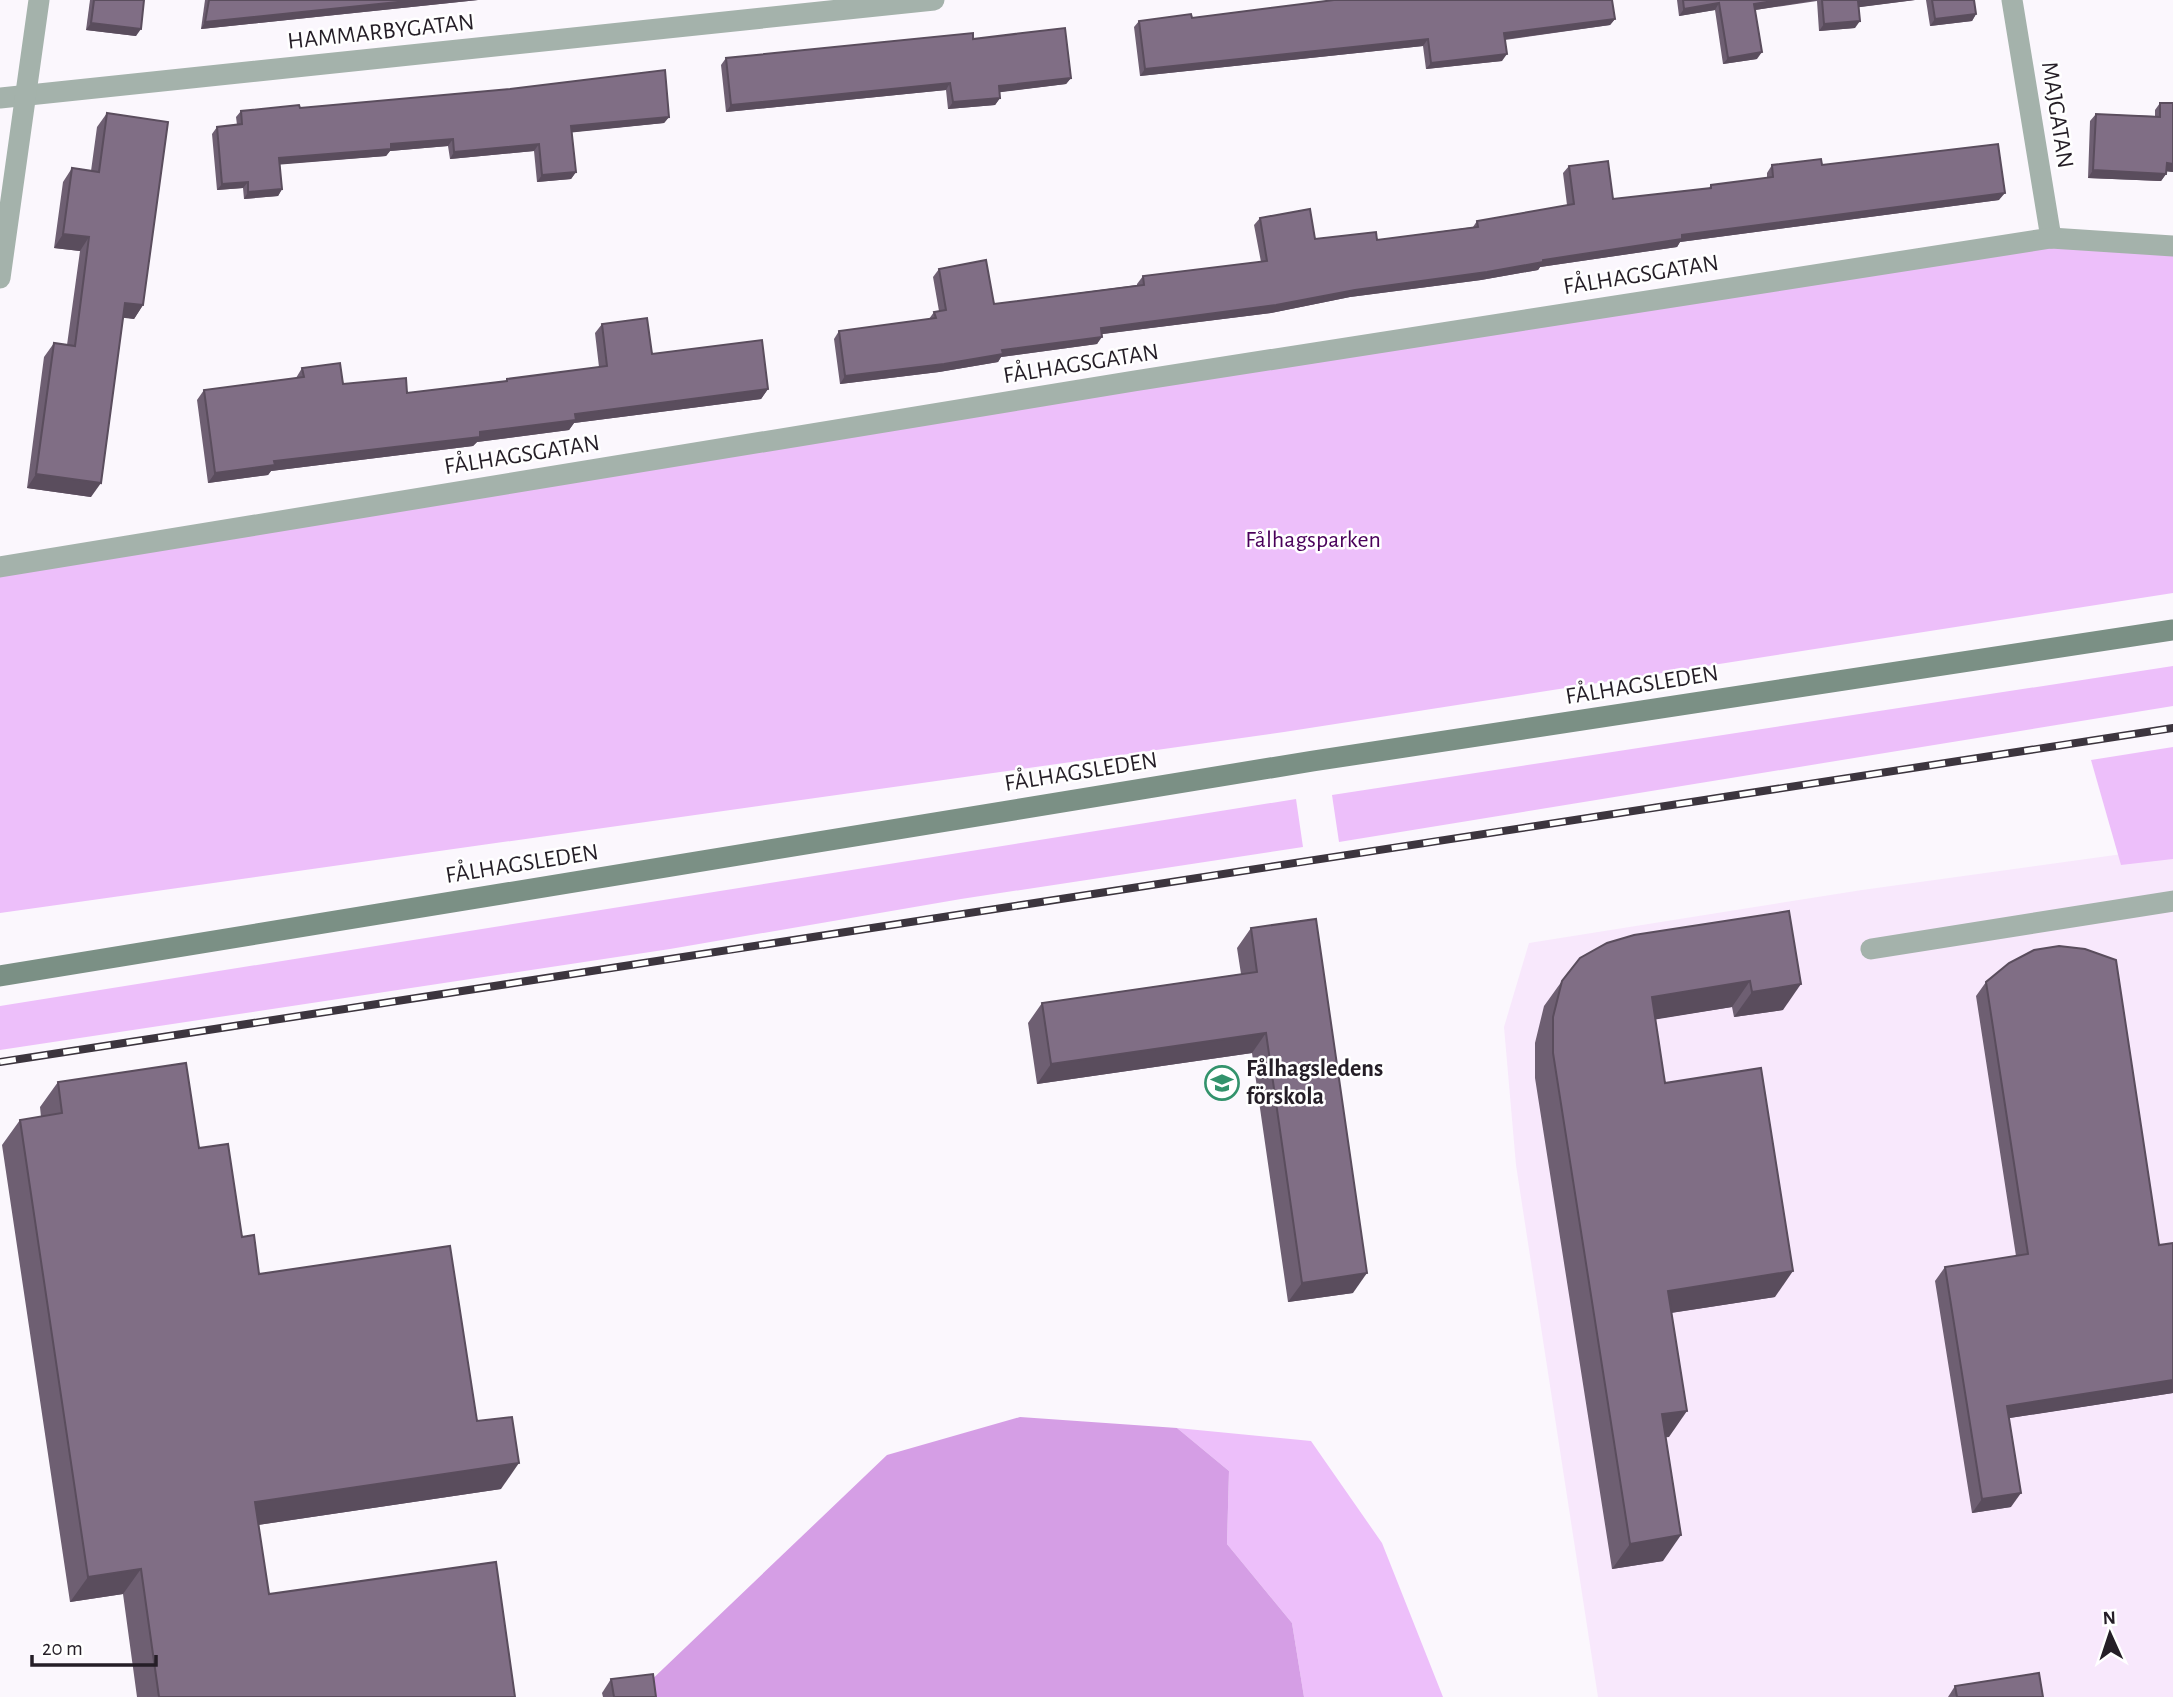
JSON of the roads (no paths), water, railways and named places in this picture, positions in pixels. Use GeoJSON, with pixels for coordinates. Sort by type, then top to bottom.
{"type":"FeatureCollection","features":[{"type":"Feature","properties":{"kind":"main road","name":"FÅLHAGSLEDEN"},"geometry":{"type":"LineString","coordinates":[[0,976],[1300,763],[2173,631]]}},
{"type":"Feature","properties":{"kind":"street"},"geometry":{"type":"LineString","coordinates":[[0,278],[39,0]]}},
{"type":"Feature","properties":{"kind":"street","name":"HAMMARBYGATAN"},"geometry":{"type":"LineString","coordinates":[[0,98],[934,0]]}},
{"type":"Feature","properties":{"kind":"street","name":"MAJGATAN"},"geometry":{"type":"LineString","coordinates":[[2012,0],[2051,238]]}},
{"type":"Feature","properties":{"kind":"street","name":"FÅLHAGSGATAN"},"geometry":{"type":"LineString","coordinates":[[0,567],[1107,386],[2051,238],[2173,246]]}},
{"type":"Feature","properties":{"kind":"street"},"geometry":{"type":"LineString","coordinates":[[1871,949],[2173,901]]}},
{"type":"Feature","properties":{"kind":"railway"},"geometry":{"type":"LineString","coordinates":[[0,1062],[2173,728]]}},
{"type":"Feature","properties":{"kind":"place","name":"Fålhagsledens förskola"},"geometry":{"type":"Point","coordinates":[1222,1083]}},
{"type":"Feature","properties":{"kind":"park label","name":"Fålhagsparken"},"geometry":{"type":"Point","coordinates":[1313,540]}}]}
